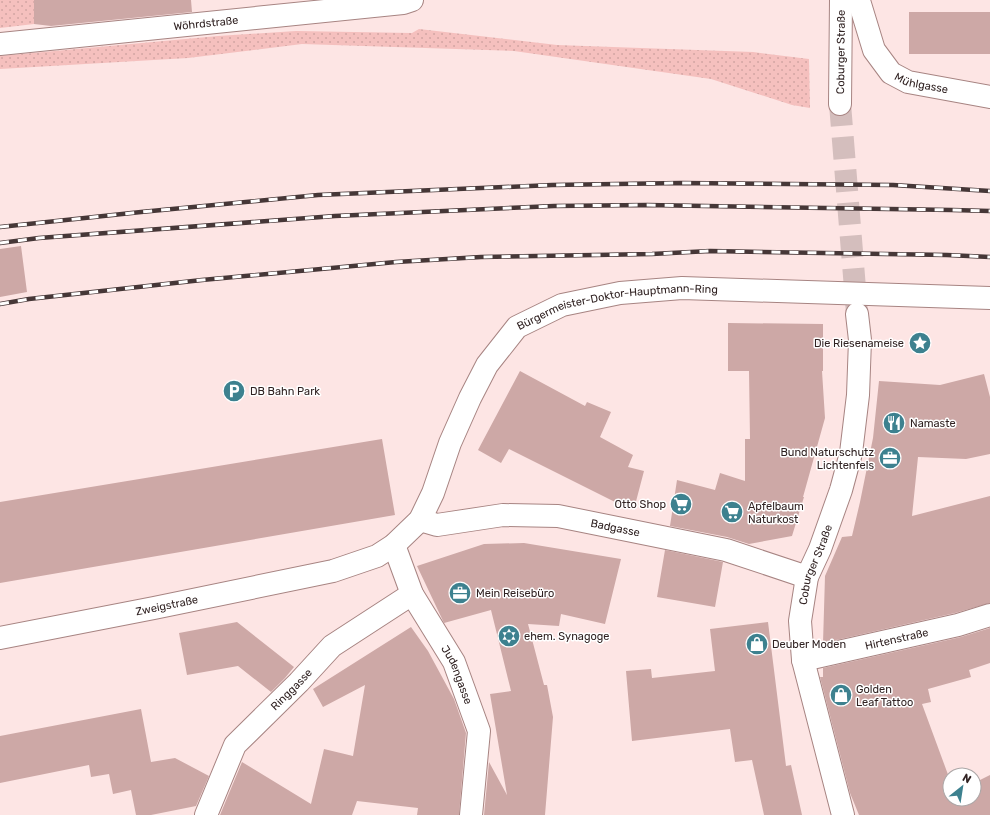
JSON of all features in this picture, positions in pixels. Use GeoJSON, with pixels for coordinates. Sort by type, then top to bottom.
{"type":"FeatureCollection","features":[{"type":"Feature","properties":{"kind":"street","name":"Wöhrdstraße"},"geometry":{"type":"LineString","coordinates":[[0,44],[403,3],[412,0]]}},
{"type":"Feature","properties":{"kind":"street","name":"Coburger Straße"},"geometry":{"type":"LineString","coordinates":[[840,104],[841,0]]}},
{"type":"Feature","properties":{"kind":"street","name":"Mühlgasse"},"geometry":{"type":"LineString","coordinates":[[851,0],[860,4],[874,50],[890,73],[908,82],[990,97]]}},
{"type":"Feature","properties":{"kind":"street","name":"Bürgermeister-Doktor-Hauptmann-Ring"},"geometry":{"type":"LineString","coordinates":[[333,571],[377,556],[394,545],[420,520],[433,493],[450,443],[470,398],[488,365],[517,327],[562,305],[620,293],[682,288],[990,298]]}},
{"type":"Feature","properties":{"kind":"street","name":"Coburger Straße"},"geometry":{"type":"LineString","coordinates":[[843,815],[803,660],[800,621],[807,577],[820,549],[841,490],[851,453],[858,395],[860,340],[857,314]]}},
{"type":"Feature","properties":{"kind":"street","name":"Badgasse"},"geometry":{"type":"LineString","coordinates":[[420,520],[437,525],[503,515],[558,516],[726,550],[807,577]]}},
{"type":"Feature","properties":{"kind":"street","name":"Judengasse"},"geometry":{"type":"LineString","coordinates":[[394,545],[412,594],[454,662],[479,731],[471,815]]}},
{"type":"Feature","properties":{"kind":"street","name":"Zweigstraße"},"geometry":{"type":"LineString","coordinates":[[0,638],[333,571]]}},
{"type":"Feature","properties":{"kind":"street","name":"Ringgasse"},"geometry":{"type":"LineString","coordinates":[[206,815],[235,745],[299,682],[332,646],[412,594]]}},
{"type":"Feature","properties":{"kind":"street","name":"Hirtenstraße"},"geometry":{"type":"LineString","coordinates":[[803,660],[958,625],[990,616]]}},
{"type":"Feature","properties":{"kind":"shaded area"},"geometry":{"type":"Polygon","coordinates":[[[0,0],[34,0],[34,24],[0,28],[0,0]]]}},
{"type":"Feature","properties":{"kind":"shaded area"},"geometry":{"type":"Polygon","coordinates":[[[419,29],[557,45],[753,52],[809,59],[810,108],[792,105],[711,79],[514,51],[302,44],[188,58],[0,69],[0,56],[218,36],[296,31],[412,33],[419,29]]]}},
{"type":"Feature","properties":{"kind":"building"},"geometry":{"type":"Polygon","coordinates":[[[34,0],[191,0],[192,12],[51,26],[34,24],[34,0]]]}},
{"type":"Feature","properties":{"kind":"building"},"geometry":{"type":"Polygon","coordinates":[[[909,12],[990,12],[990,54],[909,54],[909,12]]]}},
{"type":"Feature","properties":{"kind":"building"},"geometry":{"type":"Polygon","coordinates":[[[21,246],[27,292],[0,297],[0,249],[21,246]]]}},
{"type":"Feature","properties":{"kind":"building"},"geometry":{"type":"Polygon","coordinates":[[[728,323],[823,324],[822,371],[825,418],[792,536],[749,544],[727,537],[670,526],[677,480],[715,490],[720,473],[745,481],[745,439],[750,439],[749,371],[728,371],[728,323]]]}},
{"type":"Feature","properties":{"kind":"building"},"geometry":{"type":"Polygon","coordinates":[[[520,371],[585,406],[587,402],[611,412],[600,437],[633,455],[628,467],[644,471],[634,509],[617,503],[509,449],[501,463],[478,450],[520,371]]]}},
{"type":"Feature","properties":{"kind":"building"},"geometry":{"type":"Polygon","coordinates":[[[984,374],[990,397],[990,454],[966,459],[918,457],[912,516],[990,496],[990,603],[955,613],[823,643],[825,576],[842,537],[852,536],[873,438],[879,381],[940,385],[984,374]]]}},
{"type":"Feature","properties":{"kind":"building"},"geometry":{"type":"Polygon","coordinates":[[[382,439],[395,515],[0,583],[0,502],[382,439]]]}},
{"type":"Feature","properties":{"kind":"building"},"geometry":{"type":"Polygon","coordinates":[[[524,543],[621,559],[605,624],[561,614],[559,626],[528,624],[544,685],[547,685],[553,717],[545,815],[484,815],[489,762],[507,795],[490,694],[511,691],[491,610],[444,623],[417,566],[484,544],[524,543]]]}},
{"type":"Feature","properties":{"kind":"building"},"geometry":{"type":"Polygon","coordinates":[[[665,550],[723,562],[715,607],[657,597],[665,550]]]}},
{"type":"Feature","properties":{"kind":"building"},"geometry":{"type":"Polygon","coordinates":[[[237,622],[294,667],[271,692],[238,666],[187,675],[179,633],[237,622]]]}},
{"type":"Feature","properties":{"kind":"building"},"geometry":{"type":"Polygon","coordinates":[[[768,622],[786,766],[791,765],[802,815],[764,815],[752,760],[735,762],[730,729],[632,741],[626,671],[651,669],[652,678],[715,671],[710,629],[768,622]]]}},
{"type":"Feature","properties":{"kind":"building"},"geometry":{"type":"Polygon","coordinates":[[[411,627],[428,651],[454,699],[466,733],[459,815],[417,815],[418,808],[357,801],[352,815],[220,815],[242,762],[311,804],[324,749],[353,756],[365,685],[323,707],[313,689],[411,627]]]}},
{"type":"Feature","properties":{"kind":"building"},"geometry":{"type":"Polygon","coordinates":[[[990,628],[990,663],[969,670],[971,677],[928,689],[931,702],[922,704],[945,767],[942,767],[942,807],[982,807],[982,779],[990,775],[990,815],[859,815],[850,793],[820,677],[823,677],[823,668],[961,637],[990,628]]]}},
{"type":"Feature","properties":{"kind":"building"},"geometry":{"type":"Polygon","coordinates":[[[141,709],[151,762],[175,758],[209,776],[196,806],[151,815],[136,815],[131,790],[113,794],[109,774],[91,777],[89,765],[0,783],[0,736],[141,709]]]}},
{"type":"Feature","properties":{"kind":"tunnel"},"geometry":{"type":"LineString","coordinates":[[840,104],[857,313]]}},
{"type":"Feature","properties":{"kind":"railway"},"geometry":{"type":"LineString","coordinates":[[0,227],[318,195],[552,185],[681,183],[893,185],[990,191]]}},
{"type":"Feature","properties":{"kind":"railway"},"geometry":{"type":"LineString","coordinates":[[0,243],[39,238],[335,216],[554,206],[647,205],[990,211]]}},
{"type":"Feature","properties":{"kind":"railway"},"geometry":{"type":"LineString","coordinates":[[0,304],[29,299],[202,280],[396,262],[481,257],[652,254],[710,251],[990,257]]}},
{"type":"Feature","properties":{"kind":"place","name":"Die Riesenameise"},"geometry":{"type":"Point","coordinates":[920,343]}},
{"type":"Feature","properties":{"kind":"place","name":"DB Bahn Park"},"geometry":{"type":"Point","coordinates":[234,391]}},
{"type":"Feature","properties":{"kind":"place","name":"Namaste"},"geometry":{"type":"Point","coordinates":[894,423]}},
{"type":"Feature","properties":{"kind":"place","name":"Bund Naturschutz Lichtenfels"},"geometry":{"type":"Point","coordinates":[890,458]}},
{"type":"Feature","properties":{"kind":"place","name":"Otto Shop"},"geometry":{"type":"Point","coordinates":[681,504]}},
{"type":"Feature","properties":{"kind":"place","name":"Apfelbaum Naturkost"},"geometry":{"type":"Point","coordinates":[732,512]}},
{"type":"Feature","properties":{"kind":"place","name":"Mein Reisebüro"},"geometry":{"type":"Point","coordinates":[460,593]}},
{"type":"Feature","properties":{"kind":"place","name":"ehem. Synagoge"},"geometry":{"type":"Point","coordinates":[509,636]}},
{"type":"Feature","properties":{"kind":"place","name":"Deuber Moden"},"geometry":{"type":"Point","coordinates":[757,644]}},
{"type":"Feature","properties":{"kind":"place","name":"Golden Leaf Tattoo"},"geometry":{"type":"Point","coordinates":[841,695]}}]}
